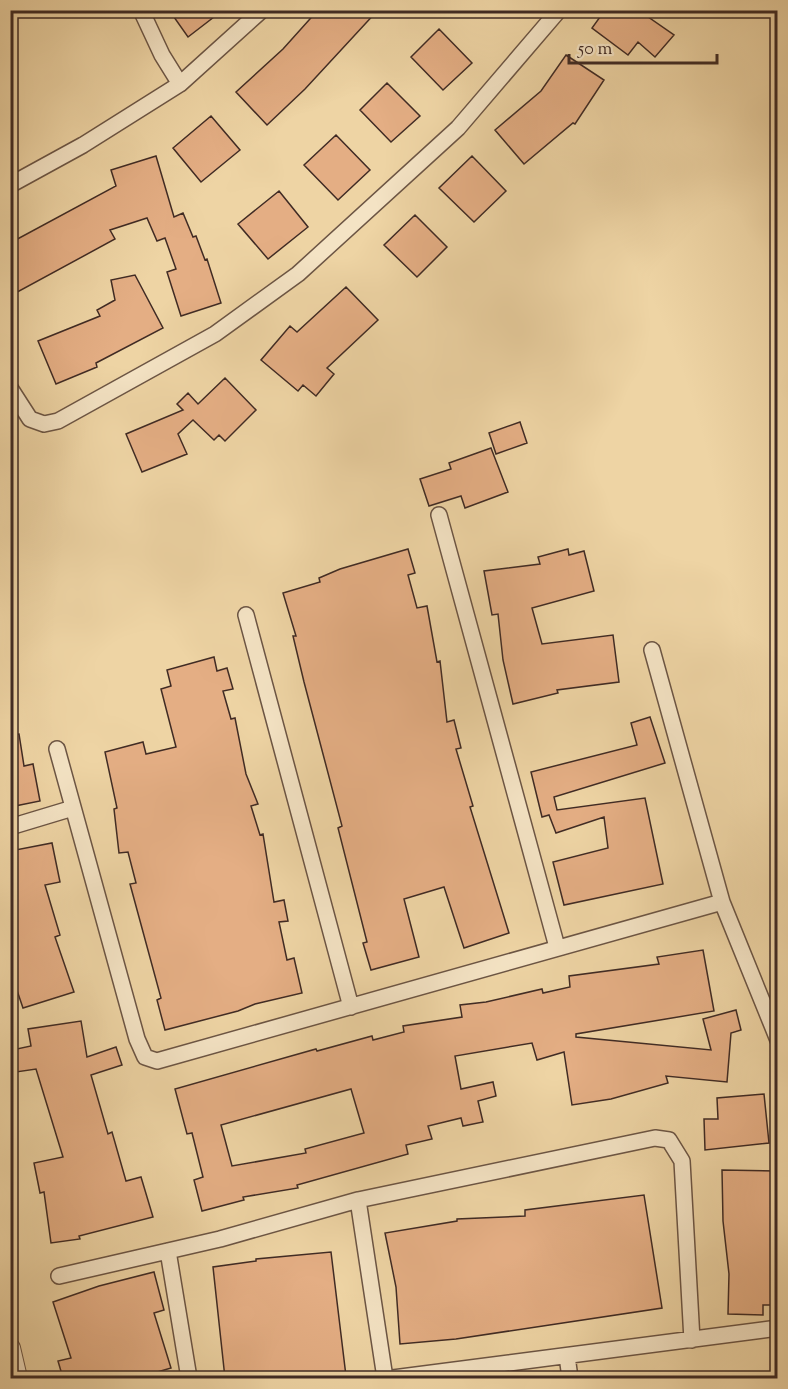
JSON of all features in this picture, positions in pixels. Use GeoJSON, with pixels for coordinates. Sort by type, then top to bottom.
{"type":"FeatureCollection","features":[{"type":"Feature","properties":{"kind":"street"},"geometry":{"type":"LineString","coordinates":[[141,10],[162,55],[180,84]]}},
{"type":"Feature","properties":{"kind":"street"},"geometry":{"type":"LineString","coordinates":[[10,185],[82,145],[180,84],[262,10]]}},
{"type":"Feature","properties":{"kind":"street"},"geometry":{"type":"LineString","coordinates":[[10,388],[30,419],[44,424],[58,421],[215,334],[298,274],[458,128],[559,10]]}},
{"type":"Feature","properties":{"kind":"street"},"geometry":{"type":"LineString","coordinates":[[439,515],[557,947]]}},
{"type":"Feature","properties":{"kind":"street"},"geometry":{"type":"LineString","coordinates":[[246,615],[351,1007]]}},
{"type":"Feature","properties":{"kind":"street"},"geometry":{"type":"LineString","coordinates":[[652,650],[722,902],[777,1040]]}},
{"type":"Feature","properties":{"kind":"street"},"geometry":{"type":"LineString","coordinates":[[57,749],[137,1039],[145,1057],[157,1061],[722,902]]}},
{"type":"Feature","properties":{"kind":"street"},"geometry":{"type":"LineString","coordinates":[[10,827],[73,808]]}},
{"type":"Feature","properties":{"kind":"street"},"geometry":{"type":"LineString","coordinates":[[59,1276],[168,1251],[358,1200],[655,1138],[669,1140],[682,1161],[692,1340]]}},
{"type":"Feature","properties":{"kind":"street"},"geometry":{"type":"LineString","coordinates":[[358,1200],[385,1378]]}},
{"type":"Feature","properties":{"kind":"street"},"geometry":{"type":"LineString","coordinates":[[168,1251],[189,1378]]}},
{"type":"Feature","properties":{"kind":"street"},"geometry":{"type":"LineString","coordinates":[[393,1378],[777,1328]]}},
{"type":"Feature","properties":{"kind":"street"},"geometry":{"type":"LineString","coordinates":[[10,1348],[17,1378]]}},
{"type":"Feature","properties":{"kind":"street"},"geometry":{"type":"LineString","coordinates":[[567,1356],[570,1378]]}},
{"type":"Feature","properties":{"kind":"building"},"geometry":{"type":"Polygon","coordinates":[[[169,10],[223,10],[188,37],[169,10]]]}},
{"type":"Feature","properties":{"kind":"building"},"geometry":{"type":"Polygon","coordinates":[[[318,10],[378,10],[305,89],[267,125],[236,92],[283,49],[318,10]]]}},
{"type":"Feature","properties":{"kind":"building"},"geometry":{"type":"Polygon","coordinates":[[[605,10],[638,10],[674,35],[655,57],[638,42],[628,55],[592,28],[605,10]]]}},
{"type":"Feature","properties":{"kind":"building"},"geometry":{"type":"Polygon","coordinates":[[[439,29],[472,63],[443,90],[411,57],[439,29]]]}},
{"type":"Feature","properties":{"kind":"building"},"geometry":{"type":"Polygon","coordinates":[[[566,55],[604,80],[575,124],[573,123],[524,164],[495,130],[541,91],[566,55]]]}},
{"type":"Feature","properties":{"kind":"building"},"geometry":{"type":"Polygon","coordinates":[[[387,83],[420,116],[391,142],[360,110],[387,83]]]}},
{"type":"Feature","properties":{"kind":"building"},"geometry":{"type":"Polygon","coordinates":[[[211,116],[240,150],[201,182],[173,148],[211,116]]]}},
{"type":"Feature","properties":{"kind":"building"},"geometry":{"type":"Polygon","coordinates":[[[336,135],[370,170],[338,200],[304,165],[336,135]]]}},
{"type":"Feature","properties":{"kind":"building"},"geometry":{"type":"Polygon","coordinates":[[[156,156],[174,217],[183,213],[193,237],[196,236],[205,260],[207,259],[221,303],[181,316],[167,272],[176,269],[165,238],[157,241],[147,218],[110,230],[115,239],[10,296],[10,243],[116,186],[111,170],[156,156]]]}},
{"type":"Feature","properties":{"kind":"building"},"geometry":{"type":"Polygon","coordinates":[[[472,156],[506,191],[474,222],[439,188],[472,156]]]}},
{"type":"Feature","properties":{"kind":"building"},"geometry":{"type":"Polygon","coordinates":[[[279,191],[308,227],[268,259],[238,224],[279,191]]]}},
{"type":"Feature","properties":{"kind":"building"},"geometry":{"type":"Polygon","coordinates":[[[415,215],[447,247],[417,277],[384,245],[415,215]]]}},
{"type":"Feature","properties":{"kind":"building"},"geometry":{"type":"Polygon","coordinates":[[[135,275],[163,328],[96,363],[97,367],[56,384],[38,341],[100,316],[97,310],[115,300],[111,280],[135,275]]]}},
{"type":"Feature","properties":{"kind":"building"},"geometry":{"type":"Polygon","coordinates":[[[346,287],[378,320],[327,368],[334,374],[316,396],[303,385],[298,391],[261,360],[290,326],[297,332],[346,287]]]}},
{"type":"Feature","properties":{"kind":"building"},"geometry":{"type":"Polygon","coordinates":[[[225,378],[256,410],[225,441],[219,435],[214,440],[193,420],[178,434],[187,454],[142,472],[126,434],[183,410],[177,404],[188,393],[198,404],[225,378]]]}},
{"type":"Feature","properties":{"kind":"building"},"geometry":{"type":"Polygon","coordinates":[[[520,422],[527,443],[496,454],[489,433],[520,422]]]}},
{"type":"Feature","properties":{"kind":"building"},"geometry":{"type":"Polygon","coordinates":[[[491,448],[508,492],[465,508],[461,496],[429,506],[420,479],[451,469],[449,463],[491,448]]]}},
{"type":"Feature","properties":{"kind":"building"},"geometry":{"type":"Polygon","coordinates":[[[408,549],[415,573],[408,575],[417,608],[427,606],[437,662],[440,661],[447,722],[454,720],[461,748],[456,749],[473,806],[470,807],[509,933],[464,948],[444,887],[404,899],[419,957],[371,970],[363,943],[367,942],[338,828],[342,826],[304,682],[293,636],[296,636],[283,593],[320,582],[319,578],[340,569],[408,549]]]}},
{"type":"Feature","properties":{"kind":"building"},"geometry":{"type":"Polygon","coordinates":[[[568,549],[569,555],[584,551],[594,591],[532,608],[542,644],[613,635],[619,682],[557,690],[558,693],[513,704],[503,660],[498,614],[492,615],[484,571],[540,564],[538,557],[568,549]]]}},
{"type":"Feature","properties":{"kind":"building"},"geometry":{"type":"Polygon","coordinates":[[[214,657],[217,671],[227,668],[233,689],[223,691],[231,719],[235,718],[246,774],[258,804],[251,806],[260,835],[263,834],[274,902],[284,900],[288,921],[279,922],[287,960],[294,958],[302,993],[165,1030],[157,1000],[161,998],[130,884],[136,883],[128,852],[119,853],[114,809],[117,808],[105,752],[143,742],[146,754],[176,747],[161,689],[171,686],[167,670],[214,657]]]}},
{"type":"Feature","properties":{"kind":"building"},"geometry":{"type":"Polygon","coordinates":[[[650,717],[665,763],[554,797],[557,810],[645,798],[663,884],[564,905],[553,862],[608,848],[604,817],[556,833],[549,815],[542,817],[531,772],[637,745],[631,723],[650,717]]]}},
{"type":"Feature","properties":{"kind":"building"},"geometry":{"type":"Polygon","coordinates":[[[19,734],[24,766],[33,764],[40,801],[10,807],[10,735],[19,734]]]}},
{"type":"Feature","properties":{"kind":"building"},"geometry":{"type":"Polygon","coordinates":[[[52,843],[60,882],[45,885],[60,935],[55,937],[74,992],[23,1008],[10,970],[10,851],[52,843]]]}},
{"type":"Feature","properties":{"kind":"building"},"geometry":{"type":"Polygon","coordinates":[[[703,950],[714,1011],[576,1034],[576,1037],[711,1050],[703,1019],[736,1010],[741,1030],[731,1033],[727,1082],[666,1076],[668,1083],[611,1099],[572,1105],[564,1052],[537,1060],[532,1043],[455,1056],[461,1089],[493,1082],[496,1096],[478,1101],[483,1122],[463,1126],[461,1118],[428,1126],[432,1139],[406,1145],[408,1154],[297,1185],[298,1188],[243,1197],[244,1200],[202,1211],[194,1180],[203,1177],[192,1133],[187,1134],[175,1089],[316,1049],[317,1051],[372,1036],[373,1040],[404,1032],[403,1026],[462,1017],[460,1005],[486,1002],[542,989],[543,993],[570,987],[569,976],[659,964],[657,957],[703,950]],[[351,1089],[221,1125],[232,1166],[306,1153],[305,1149],[364,1133],[351,1089]]]}},
{"type":"Feature","properties":{"kind":"building"},"geometry":{"type":"Polygon","coordinates":[[[81,1021],[87,1057],[116,1047],[122,1065],[91,1075],[108,1134],[112,1132],[126,1181],[141,1177],[153,1217],[79,1236],[80,1239],[51,1243],[44,1192],[40,1193],[34,1163],[63,1157],[36,1069],[16,1072],[12,1050],[31,1046],[28,1029],[81,1021]]]}},
{"type":"Feature","properties":{"kind":"building"},"geometry":{"type":"Polygon","coordinates":[[[764,1094],[769,1143],[705,1150],[704,1119],[718,1119],[717,1098],[764,1094]]]}},
{"type":"Feature","properties":{"kind":"building"},"geometry":{"type":"Polygon","coordinates":[[[722,1170],[776,1171],[777,1305],[763,1305],[763,1315],[728,1314],[729,1274],[723,1221],[722,1170]]]}},
{"type":"Feature","properties":{"kind":"building"},"geometry":{"type":"Polygon","coordinates":[[[644,1195],[662,1308],[456,1339],[400,1344],[396,1287],[385,1233],[457,1221],[457,1219],[525,1216],[525,1210],[644,1195]]]}},
{"type":"Feature","properties":{"kind":"building"},"geometry":{"type":"Polygon","coordinates":[[[331,1252],[346,1376],[225,1378],[213,1267],[256,1261],[256,1259],[331,1252]]]}},
{"type":"Feature","properties":{"kind":"building"},"geometry":{"type":"Polygon","coordinates":[[[154,1272],[164,1310],[154,1313],[171,1368],[137,1378],[63,1378],[58,1361],[71,1358],[53,1302],[99,1286],[154,1272]]]}}]}
